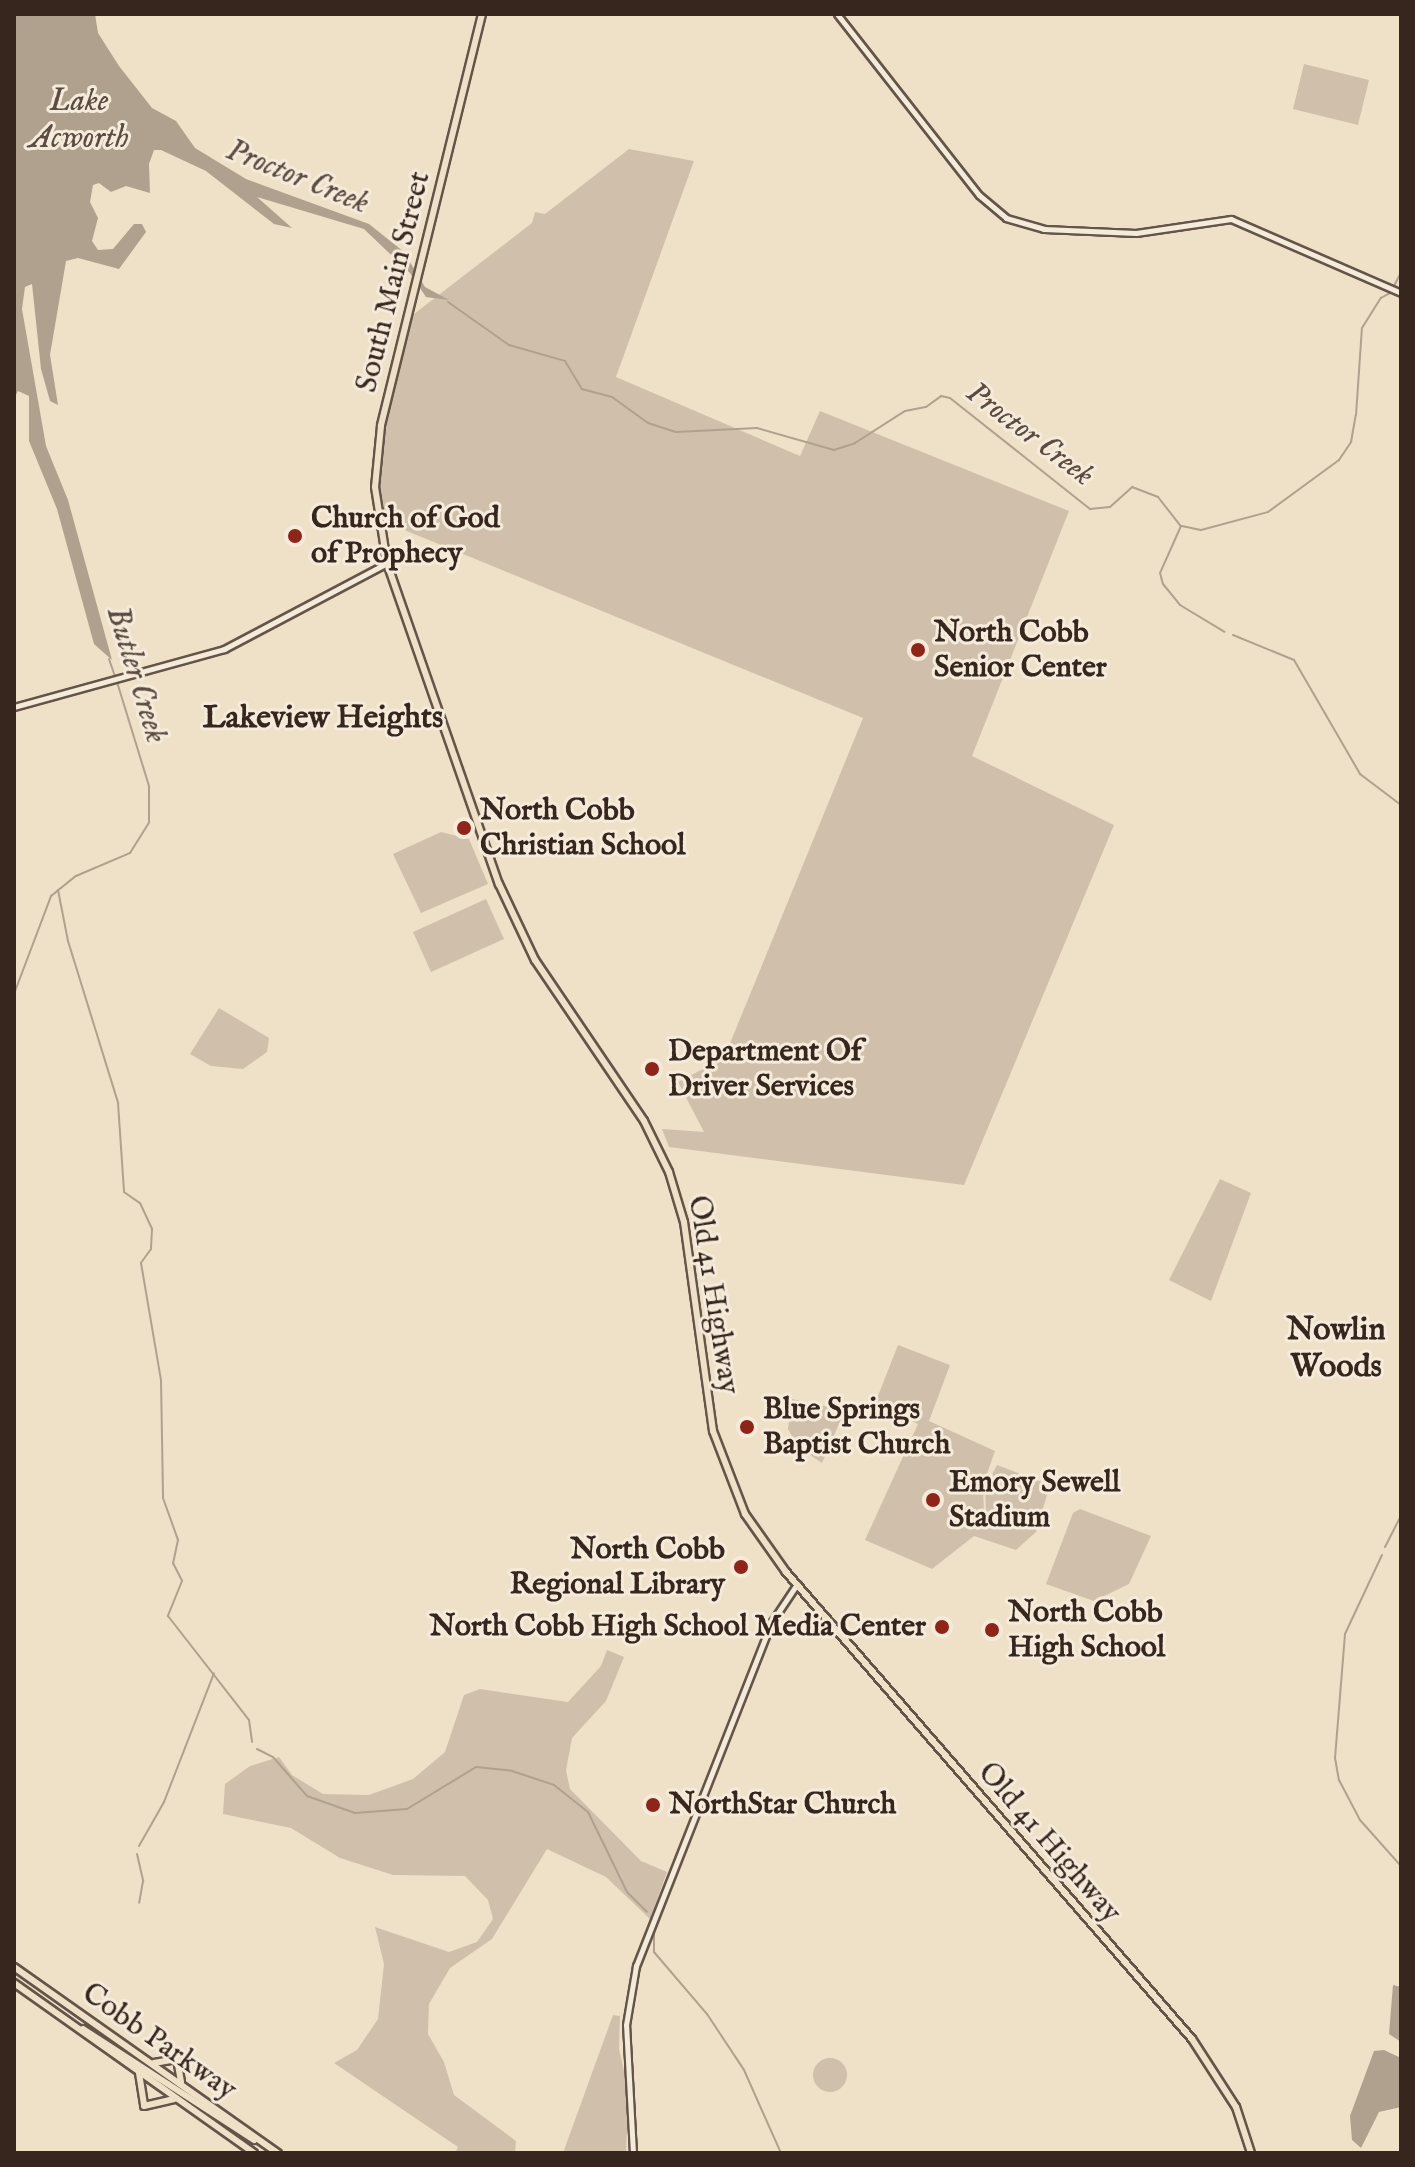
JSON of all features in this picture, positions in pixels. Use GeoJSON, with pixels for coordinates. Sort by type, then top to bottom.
{"type":"FeatureCollection","features":[{"type":"Feature","properties":{"kind":"main road","name":"South Main Street"},"geometry":{"type":"LineString","coordinates":[[387,563],[376,510],[377,450],[482,14]]}},
{"type":"Feature","properties":{"kind":"main road","name":"Old 41 Highway"},"geometry":{"type":"LineString","coordinates":[[387,563],[514,919],[535,960],[639,1112],[666,1164],[684,1222],[720,1457],[752,1527],[797,1584],[1206,2056],[1236,2107],[1251,2153]]}},
{"type":"Feature","properties":{"kind":"main road","name":"Cobb Parkway"},"geometry":{"type":"LineString","coordinates":[[14,1967],[278,2153]]}},
{"type":"Feature","properties":{"kind":"main road","name":"Cobb Parkway"},"geometry":{"type":"LineString","coordinates":[[14,1983],[254,2153]]}},
{"type":"Feature","properties":{"kind":"main road"},"geometry":{"type":"LineString","coordinates":[[72,2024],[111,2043],[228,2126],[263,2142]]}},
{"type":"Feature","properties":{"kind":"main road"},"geometry":{"type":"LineString","coordinates":[[148,2061],[177,2059],[183,2086]]}},
{"type":"Feature","properties":{"kind":"main road"},"geometry":{"type":"LineString","coordinates":[[137,2070],[145,2089],[144,2106],[161,2098],[178,2100]]}},
{"type":"Feature","properties":{"kind":"street"},"geometry":{"type":"LineString","coordinates":[[837,14],[979,195],[1006,218],[1044,229],[1136,233],[1231,219],[1401,293]]}},
{"type":"Feature","properties":{"kind":"street"},"geometry":{"type":"LineString","coordinates":[[14,707],[143,674],[224,649],[387,563]]}},
{"type":"Feature","properties":{"kind":"street"},"geometry":{"type":"LineString","coordinates":[[633,2153],[634,2104],[626,2025],[636,1966],[771,1623],[797,1584]]}},
{"type":"Feature","properties":{"kind":"shaded area"},"geometry":{"type":"Polygon","coordinates":[[[1304,64],[1369,80],[1358,125],[1293,109],[1304,64]]]}},
{"type":"Feature","properties":{"kind":"shaded area"},"geometry":{"type":"Polygon","coordinates":[[[629,149],[694,161],[616,377],[800,456],[820,411],[1069,511],[972,756],[1114,825],[964,1185],[669,1147],[662,1129],[704,1132],[678,1082],[724,1058],[863,718],[380,520],[374,476],[391,386],[414,314],[532,223],[535,212],[545,214],[629,149]]]}},
{"type":"Feature","properties":{"kind":"shaded area"},"geometry":{"type":"Polygon","coordinates":[[[441,832],[469,839],[488,884],[421,913],[393,854],[441,832]]]}},
{"type":"Feature","properties":{"kind":"shaded area"},"geometry":{"type":"Polygon","coordinates":[[[486,899],[504,939],[431,972],[413,932],[486,899]]]}},
{"type":"Feature","properties":{"kind":"shaded area"},"geometry":{"type":"Polygon","coordinates":[[[219,1008],[269,1038],[267,1052],[243,1069],[211,1066],[190,1054],[219,1008]]]}},
{"type":"Feature","properties":{"kind":"shaded area"},"geometry":{"type":"Polygon","coordinates":[[[1220,1179],[1251,1193],[1211,1301],[1169,1280],[1220,1179]]]}},
{"type":"Feature","properties":{"kind":"shaded area","name":"Emory Sewell Stadium"},"geometry":{"type":"Polygon","coordinates":[[[898,1345],[950,1365],[929,1421],[995,1451],[983,1485],[984,1515],[977,1531],[986,1514],[985,1487],[997,1465],[1050,1485],[1036,1532],[1016,1550],[974,1536],[932,1569],[865,1540],[918,1424],[874,1406],[898,1345]]]}},
{"type":"Feature","properties":{"kind":"shaded area"},"geometry":{"type":"Polygon","coordinates":[[[792,1399],[837,1409],[842,1417],[822,1463],[798,1447],[788,1429],[792,1399]]]}},
{"type":"Feature","properties":{"kind":"shaded area"},"geometry":{"type":"Polygon","coordinates":[[[1080,1509],[1151,1536],[1129,1584],[1094,1601],[1046,1584],[1073,1513],[1080,1509]]]}},
{"type":"Feature","properties":{"kind":"shaded area"},"geometry":{"type":"Polygon","coordinates":[[[607,1650],[624,1657],[606,1701],[572,1738],[566,1770],[570,1789],[641,1861],[667,1872],[650,1919],[606,1877],[547,1849],[492,1939],[450,1968],[429,2004],[428,2034],[444,2062],[454,2095],[516,2141],[515,2153],[455,2153],[458,2147],[334,2063],[357,2050],[378,2019],[384,1964],[375,1927],[449,1952],[477,1942],[493,1919],[488,1900],[465,1876],[393,1875],[340,1858],[291,1828],[223,1814],[225,1784],[250,1766],[279,1757],[292,1775],[323,1794],[369,1795],[413,1779],[445,1752],[464,1695],[480,1689],[568,1702],[601,1666],[607,1650]]]}},
{"type":"Feature","properties":{"kind":"shaded area"},"geometry":{"type":"Polygon","coordinates":[[[613,2015],[620,2016],[619,2049],[629,2093],[626,2153],[563,2153],[613,2015]]]}},
{"type":"Feature","properties":{"kind":"shaded area"},"geometry":{"type":"Polygon","coordinates":[[[830,2058],[842,2063],[847,2075],[842,2087],[830,2092],[818,2087],[813,2075],[818,2063],[830,2058]]]}},
{"type":"Feature","properties":{"kind":"water","name":"Lake Acworth"},"geometry":{"type":"Polygon","coordinates":[[[14,14],[95,14],[98,33],[119,66],[152,108],[176,121],[195,148],[246,179],[369,224],[404,252],[425,287],[449,300],[426,297],[410,273],[364,229],[257,197],[292,228],[274,224],[206,171],[161,150],[154,150],[149,164],[150,193],[126,186],[111,192],[99,183],[93,185],[90,202],[98,218],[92,241],[98,250],[113,249],[134,224],[142,224],[146,232],[119,269],[78,258],[66,261],[50,355],[58,405],[50,401],[41,369],[32,284],[25,287],[22,309],[46,446],[68,500],[112,660],[94,644],[57,509],[29,441],[29,396],[18,391],[14,399],[14,14]]]}},
{"type":"Feature","properties":{"kind":"water"},"geometry":{"type":"Polygon","coordinates":[[[1393,1985],[1401,1987],[1401,2042],[1389,2034],[1393,1985]]]}},
{"type":"Feature","properties":{"kind":"water"},"geometry":{"type":"Polygon","coordinates":[[[1384,2050],[1401,2058],[1401,2107],[1379,2112],[1361,2148],[1352,2140],[1350,2116],[1374,2051],[1384,2050]]]}},
{"type":"Feature","properties":{"kind":"waterway"},"geometry":{"type":"LineString","coordinates":[[1394,286],[1401,272]]}},
{"type":"Feature","properties":{"kind":"waterway"},"geometry":{"type":"LineString","coordinates":[[1182,526],[1201,530],[1268,512],[1339,460],[1351,442],[1356,415],[1362,328],[1381,298],[1390,293]]}},
{"type":"Feature","properties":{"kind":"waterway","name":"Proctor Creek"},"geometry":{"type":"LineString","coordinates":[[448,302],[509,345],[565,361],[582,389],[612,397],[648,423],[676,432],[757,428],[834,450],[855,443],[905,411],[926,407],[941,396],[950,398],[1090,509],[1110,507],[1132,487],[1158,497],[1181,526],[1160,573],[1163,584],[1180,605],[1225,632]]}},
{"type":"Feature","properties":{"kind":"waterway","name":"Proctor Creek"},"geometry":{"type":"LineString","coordinates":[[1233,635],[1294,660],[1360,774],[1401,805]]}},
{"type":"Feature","properties":{"kind":"waterway","name":"Butler Creek"},"geometry":{"type":"LineString","coordinates":[[109,659],[115,676]]}},
{"type":"Feature","properties":{"kind":"waterway","name":"Butler Creek"},"geometry":{"type":"LineString","coordinates":[[14,994],[51,896],[76,876],[130,853],[149,822],[149,786],[117,682]]}},
{"type":"Feature","properties":{"kind":"waterway"},"geometry":{"type":"LineString","coordinates":[[58,890],[68,941],[118,1103],[124,1192],[140,1203],[152,1229],[151,1249],[141,1263],[161,1380],[163,1498],[178,1540],[173,1563],[182,1581],[168,1616],[249,1720],[252,1742]]}},
{"type":"Feature","properties":{"kind":"waterway"},"geometry":{"type":"LineString","coordinates":[[1385,1547],[1401,1515]]}},
{"type":"Feature","properties":{"kind":"waterway"},"geometry":{"type":"LineString","coordinates":[[1382,1555],[1345,1634],[1335,1758],[1339,1780],[1360,1820],[1401,1866]]}},
{"type":"Feature","properties":{"kind":"waterway"},"geometry":{"type":"LineString","coordinates":[[139,1846],[164,1802],[214,1673]]}},
{"type":"Feature","properties":{"kind":"waterway"},"geometry":{"type":"LineString","coordinates":[[257,1749],[273,1757],[307,1796],[355,1813],[407,1809],[476,1767],[512,1771],[554,1785],[588,1812],[627,1892],[647,1912]]}},
{"type":"Feature","properties":{"kind":"waterway"},"geometry":{"type":"LineString","coordinates":[[137,1854],[143,1881],[139,1903]]}},
{"type":"Feature","properties":{"kind":"waterway"},"geometry":{"type":"LineString","coordinates":[[654,1933],[654,1952],[707,2014],[744,2070],[781,2153]]}},
{"type":"Feature","properties":{"kind":"place","name":"Church of God of Prophecy"},"geometry":{"type":"Point","coordinates":[295,536]}},
{"type":"Feature","properties":{"kind":"place","name":"North Cobb Senior Center"},"geometry":{"type":"Point","coordinates":[918,650]}},
{"type":"Feature","properties":{"kind":"place","name":"North Cobb Christian School"},"geometry":{"type":"Point","coordinates":[464,828]}},
{"type":"Feature","properties":{"kind":"place","name":"Department Of Driver Services"},"geometry":{"type":"Point","coordinates":[652,1069]}},
{"type":"Feature","properties":{"kind":"place","name":"Blue Springs Baptist Church"},"geometry":{"type":"Point","coordinates":[747,1427]}},
{"type":"Feature","properties":{"kind":"place","name":"Emory Sewell Stadium"},"geometry":{"type":"Point","coordinates":[933,1500]}},
{"type":"Feature","properties":{"kind":"place","name":"North Cobb Regional Library"},"geometry":{"type":"Point","coordinates":[741,1567]}},
{"type":"Feature","properties":{"kind":"place","name":"North Cobb High School Media Center"},"geometry":{"type":"Point","coordinates":[942,1627]}},
{"type":"Feature","properties":{"kind":"place","name":"North Cobb High School"},"geometry":{"type":"Point","coordinates":[992,1630]}},
{"type":"Feature","properties":{"kind":"place","name":"NorthStar Church"},"geometry":{"type":"Point","coordinates":[653,1805]}},
{"type":"Feature","properties":{"kind":"district","name":"Lakeview Heights"},"geometry":{"type":"Point","coordinates":[323,719]}},
{"type":"Feature","properties":{"kind":"district","name":"Nowlin Woods"},"geometry":{"type":"Point","coordinates":[1336,1350]}}]}
